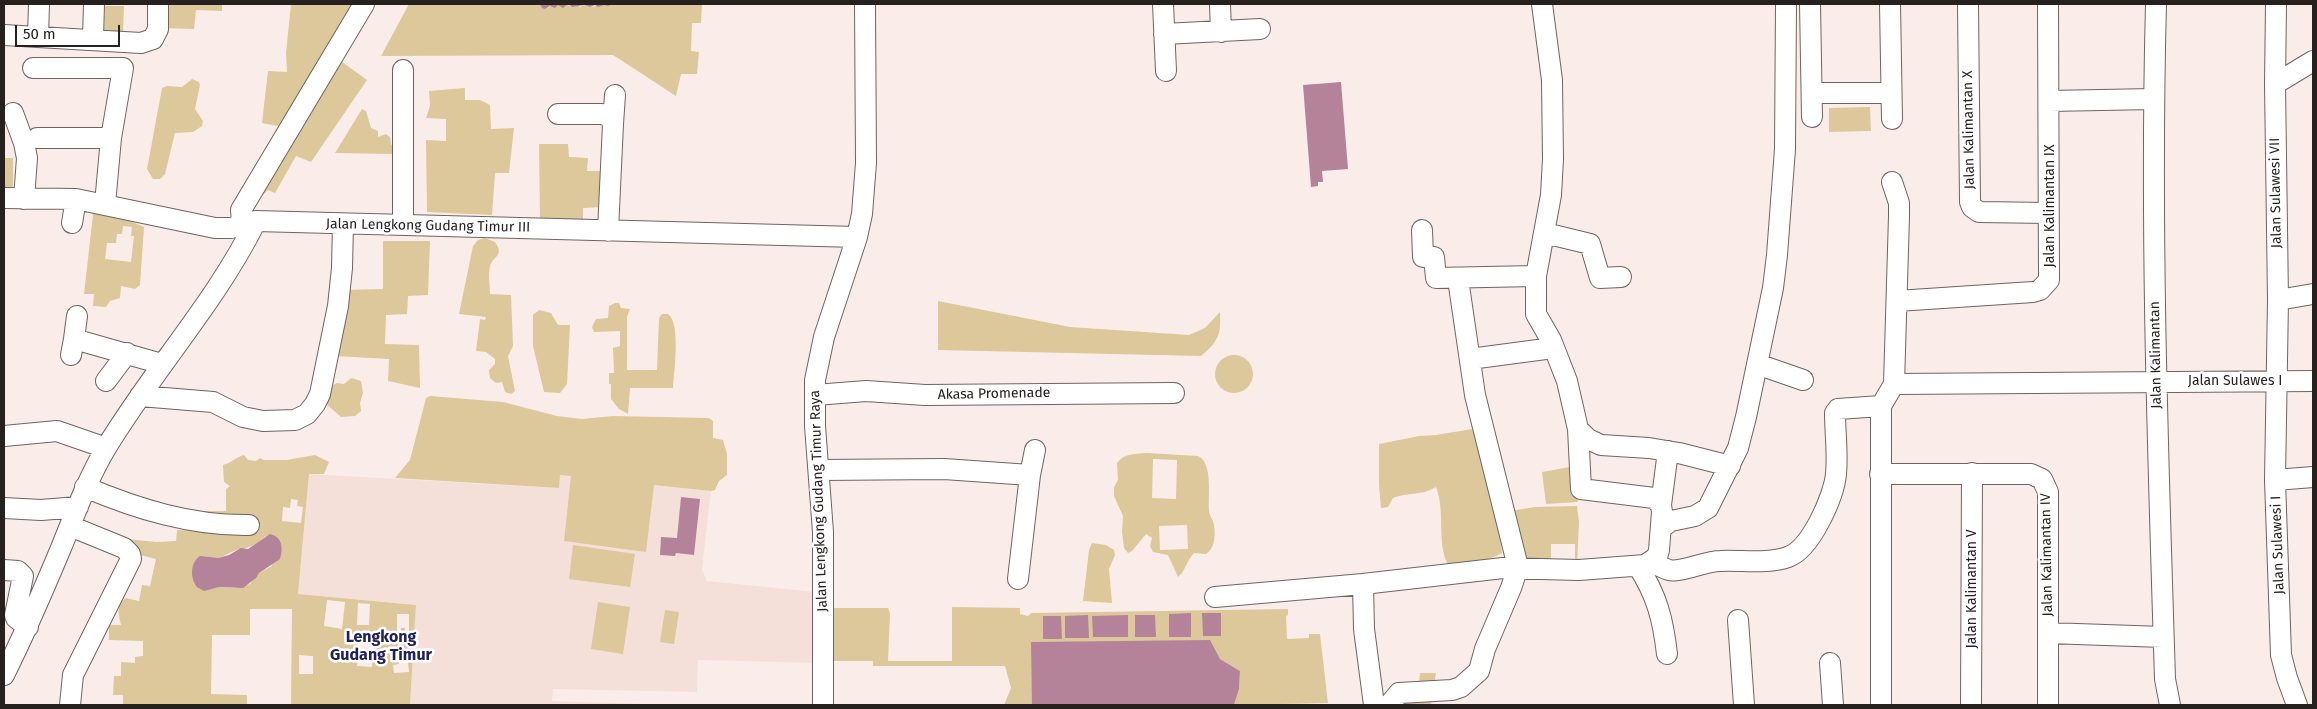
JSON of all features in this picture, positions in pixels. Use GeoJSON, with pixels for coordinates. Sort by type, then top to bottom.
{"type":"FeatureCollection","features":[{"type":"Feature","properties":{"kind":"street"},"geometry":{"type":"LineString","coordinates":[[38,37],[39,4]]}},
{"type":"Feature","properties":{"kind":"street"},"geometry":{"type":"LineString","coordinates":[[93,39],[94,4]]}},
{"type":"Feature","properties":{"kind":"street"},"geometry":{"type":"LineString","coordinates":[[4,35],[140,43],[153,39],[158,29],[158,4]]}},
{"type":"Feature","properties":{"kind":"street"},"geometry":{"type":"LineString","coordinates":[[4,675],[28,627],[85,487],[106,448],[140,396],[194,321],[243,246],[249,223],[241,210],[364,4]]}},
{"type":"Feature","properties":{"kind":"street","name":"Jalan Lengkong Gudang Timur Raya"},"geometry":{"type":"LineString","coordinates":[[823,705],[823,532],[815,395],[824,337],[862,214],[865,181],[865,4]]}},
{"type":"Feature","properties":{"kind":"street"},"geometry":{"type":"LineString","coordinates":[[1163,4],[1166,71]]}},
{"type":"Feature","properties":{"kind":"street"},"geometry":{"type":"LineString","coordinates":[[1220,4],[1221,32]]}},
{"type":"Feature","properties":{"kind":"street"},"geometry":{"type":"LineString","coordinates":[[1542,4],[1552,80],[1553,159],[1551,195],[1536,276],[1536,314],[1567,381],[1578,429],[1581,489],[1654,498],[1661,504]]}},
{"type":"Feature","properties":{"kind":"street"},"geometry":{"type":"LineString","coordinates":[[1662,528],[1671,521],[1695,516],[1708,508],[1730,466],[1740,440],[1773,288],[1781,210],[1784,149],[1786,4]]}},
{"type":"Feature","properties":{"kind":"street"},"geometry":{"type":"LineString","coordinates":[[1810,4],[1812,117]]}},
{"type":"Feature","properties":{"kind":"street"},"geometry":{"type":"LineString","coordinates":[[1890,4],[1892,119]]}},
{"type":"Feature","properties":{"kind":"street","name":"Jalan Kalimantan X"},"geometry":{"type":"LineString","coordinates":[[1968,4],[1970,202],[1972,207],[1979,212],[2048,213]]}},
{"type":"Feature","properties":{"kind":"street","name":"Jalan Kalimantan IX"},"geometry":{"type":"LineString","coordinates":[[1897,301],[2040,290],[2049,280],[2050,101],[2048,4]]}},
{"type":"Feature","properties":{"kind":"street","name":"Jalan Kalimantan"},"geometry":{"type":"LineString","coordinates":[[2156,4],[2153,99],[2156,382],[2163,637],[2165,679],[2170,705]]}},
{"type":"Feature","properties":{"kind":"street","name":"Jalan Sulawesi VII"},"geometry":{"type":"LineString","coordinates":[[2276,4],[2275,84],[2278,300],[2276,382]]}},
{"type":"Feature","properties":{"kind":"street"},"geometry":{"type":"LineString","coordinates":[[1164,34],[1260,29]]}},
{"type":"Feature","properties":{"kind":"street"},"geometry":{"type":"LineString","coordinates":[[2275,84],[2313,61]]}},
{"type":"Feature","properties":{"kind":"street"},"geometry":{"type":"LineString","coordinates":[[33,68],[123,68],[111,138],[105,204]]}},
{"type":"Feature","properties":{"kind":"street"},"geometry":{"type":"LineString","coordinates":[[403,70],[403,225]]}},
{"type":"Feature","properties":{"kind":"street"},"geometry":{"type":"LineString","coordinates":[[1812,93],[1891,93]]}},
{"type":"Feature","properties":{"kind":"street"},"geometry":{"type":"LineString","coordinates":[[608,230],[615,95]]}},
{"type":"Feature","properties":{"kind":"street"},"geometry":{"type":"LineString","coordinates":[[2050,101],[2153,99]]}},
{"type":"Feature","properties":{"kind":"street"},"geometry":{"type":"LineString","coordinates":[[13,113],[24,143],[27,158],[24,198]]}},
{"type":"Feature","properties":{"kind":"street"},"geometry":{"type":"LineString","coordinates":[[558,114],[602,114],[610,117],[613,124]]}},
{"type":"Feature","properties":{"kind":"street"},"geometry":{"type":"LineString","coordinates":[[37,138],[111,138]]}},
{"type":"Feature","properties":{"kind":"street"},"geometry":{"type":"LineString","coordinates":[[1881,705],[1881,406],[1894,384],[1897,301],[1899,203],[1892,182]]}},
{"type":"Feature","properties":{"kind":"street","name":"Jalan Lengkong Gudang Timur III"},"geometry":{"type":"LineString","coordinates":[[4,198],[76,199],[215,228],[231,228],[249,223],[343,224],[856,237]]}},
{"type":"Feature","properties":{"kind":"street"},"geometry":{"type":"LineString","coordinates":[[72,223],[76,199]]}},
{"type":"Feature","properties":{"kind":"street"},"geometry":{"type":"LineString","coordinates":[[140,396],[213,402],[243,417],[263,421],[295,420],[306,414],[315,404],[320,394],[338,306],[342,268],[343,224]]}},
{"type":"Feature","properties":{"kind":"street"},"geometry":{"type":"LineString","coordinates":[[1427,230],[1423,257],[1434,257],[1436,278],[1536,276]]}},
{"type":"Feature","properties":{"kind":"street"},"geometry":{"type":"LineString","coordinates":[[1544,233],[1590,244],[1600,278],[1621,277]]}},
{"type":"Feature","properties":{"kind":"street"},"geometry":{"type":"LineString","coordinates":[[1389,705],[1395,695],[1399,693],[1452,690],[1461,686],[1479,671],[1485,649],[1518,567],[1475,395],[1458,279]]}},
{"type":"Feature","properties":{"kind":"street"},"geometry":{"type":"LineString","coordinates":[[2278,300],[2313,294]]}},
{"type":"Feature","properties":{"kind":"street"},"geometry":{"type":"LineString","coordinates":[[77,316],[72,347],[126,353],[162,364]]}},
{"type":"Feature","properties":{"kind":"street"},"geometry":{"type":"LineString","coordinates":[[1470,359],[1553,348]]}},
{"type":"Feature","properties":{"kind":"street"},"geometry":{"type":"LineString","coordinates":[[106,381],[126,353]]}},
{"type":"Feature","properties":{"kind":"street"},"geometry":{"type":"LineString","coordinates":[[1757,364],[1803,380]]}},
{"type":"Feature","properties":{"kind":"street","name":"Jalan Sulawes I"},"geometry":{"type":"LineString","coordinates":[[1894,384],[2313,381]]}},
{"type":"Feature","properties":{"kind":"street","name":"Jalan Sulawesi I"},"geometry":{"type":"LineString","coordinates":[[2276,382],[2276,480],[2281,655],[2297,705]]}},
{"type":"Feature","properties":{"kind":"street","name":"Akasa Promenade"},"geometry":{"type":"LineString","coordinates":[[815,395],[866,391],[925,395],[1174,393]]}},
{"type":"Feature","properties":{"kind":"street"},"geometry":{"type":"LineString","coordinates":[[1215,597],[1363,584],[1518,567],[1579,570],[1644,564],[1677,570],[1712,561],[1778,560],[1791,556],[1802,546],[1817,527],[1832,490],[1836,474],[1835,413],[1838,408],[1881,406]]}},
{"type":"Feature","properties":{"kind":"street"},"geometry":{"type":"LineString","coordinates":[[1578,429],[1588,439],[1601,445],[1668,451],[1730,466]]}},
{"type":"Feature","properties":{"kind":"street"},"geometry":{"type":"LineString","coordinates":[[4,436],[56,431],[106,448]]}},
{"type":"Feature","properties":{"kind":"street"},"geometry":{"type":"LineString","coordinates":[[1018,579],[1030,475],[1035,450]]}},
{"type":"Feature","properties":{"kind":"street"},"geometry":{"type":"LineString","coordinates":[[1644,564],[1657,557],[1659,550],[1662,528],[1661,504],[1668,451]]}},
{"type":"Feature","properties":{"kind":"street"},"geometry":{"type":"LineString","coordinates":[[819,470],[944,469],[1030,475]]}},
{"type":"Feature","properties":{"kind":"street","name":"Jalan Kalimantan V"},"geometry":{"type":"LineString","coordinates":[[1971,705],[1972,473]]}},
{"type":"Feature","properties":{"kind":"street","name":"Jalan Kalimantan IV"},"geometry":{"type":"LineString","coordinates":[[1880,474],[2031,474],[2042,479],[2048,492],[2048,705]]}},
{"type":"Feature","properties":{"kind":"street"},"geometry":{"type":"LineString","coordinates":[[2276,480],[2313,477]]}},
{"type":"Feature","properties":{"kind":"street"},"geometry":{"type":"LineString","coordinates":[[85,487],[127,505],[154,513],[227,525],[249,525]]}},
{"type":"Feature","properties":{"kind":"street"},"geometry":{"type":"LineString","coordinates":[[4,508],[41,510],[78,507]]}},
{"type":"Feature","properties":{"kind":"street"},"geometry":{"type":"LineString","coordinates":[[70,526],[124,548],[130,554],[130,558],[73,675],[70,705]]}},
{"type":"Feature","properties":{"kind":"street"},"geometry":{"type":"LineString","coordinates":[[1644,564],[1658,603],[1667,654]]}},
{"type":"Feature","properties":{"kind":"street"},"geometry":{"type":"LineString","coordinates":[[4,570],[18,571],[23,576],[15,615],[16,618],[28,627]]}},
{"type":"Feature","properties":{"kind":"street"},"geometry":{"type":"LineString","coordinates":[[1363,584],[1365,638],[1374,705]]}},
{"type":"Feature","properties":{"kind":"street"},"geometry":{"type":"LineString","coordinates":[[1738,620],[1744,705]]}},
{"type":"Feature","properties":{"kind":"street"},"geometry":{"type":"LineString","coordinates":[[2048,634],[2163,637]]}},
{"type":"Feature","properties":{"kind":"street"},"geometry":{"type":"LineString","coordinates":[[1830,663],[1833,705]]}},
{"type":"Feature","properties":{"kind":"shaded area"},"geometry":{"type":"Polygon","coordinates":[[[162,4],[222,4],[222,11],[196,10],[194,29],[162,28],[162,4]]]}},
{"type":"Feature","properties":{"kind":"shaded area"},"geometry":{"type":"Polygon","coordinates":[[[291,4],[358,4],[283,127],[262,123],[268,71],[287,72],[286,53],[291,4]]]}},
{"type":"Feature","properties":{"kind":"shaded area"},"geometry":{"type":"Polygon","coordinates":[[[409,4],[540,4],[545,9],[562,4],[572,7],[576,4],[580,7],[585,5],[590,7],[611,4],[702,4],[701,23],[692,23],[691,51],[699,52],[697,74],[681,74],[676,96],[613,55],[381,56],[409,4]]]}},
{"type":"Feature","properties":{"kind":"shaded area"},"geometry":{"type":"Polygon","coordinates":[[[540,4],[568,4],[563,8],[558,5],[555,8],[550,6],[545,9],[540,4]]]}},
{"type":"Feature","properties":{"kind":"shaded area"},"geometry":{"type":"Polygon","coordinates":[[[568,4],[611,4],[598,7],[595,5],[590,7],[585,5],[572,7],[568,4]]]}},
{"type":"Feature","properties":{"kind":"shaded area"},"geometry":{"type":"Polygon","coordinates":[[[105,6],[124,6],[123,31],[104,31],[105,6]]]}},
{"type":"Feature","properties":{"kind":"shaded area"},"geometry":{"type":"Polygon","coordinates":[[[338,59],[367,80],[311,162],[296,156],[275,193],[268,190],[249,208],[338,59]]]}},
{"type":"Feature","properties":{"kind":"shaded area"},"geometry":{"type":"Polygon","coordinates":[[[192,79],[199,82],[200,85],[195,109],[203,121],[202,126],[193,132],[175,133],[165,174],[160,179],[153,179],[147,169],[162,88],[167,86],[182,87],[192,79]]]}},
{"type":"Feature","properties":{"kind":"shaded area"},"geometry":{"type":"Polygon","coordinates":[[[1341,82],[1348,169],[1322,171],[1323,182],[1318,182],[1318,186],[1311,187],[1303,85],[1341,82]]]}},
{"type":"Feature","properties":{"kind":"shaded area"},"geometry":{"type":"Polygon","coordinates":[[[465,88],[465,100],[480,100],[490,105],[491,129],[514,128],[509,173],[495,173],[492,215],[427,212],[426,140],[446,141],[446,119],[426,118],[430,106],[429,91],[465,88]]]}},
{"type":"Feature","properties":{"kind":"shaded area"},"geometry":{"type":"Polygon","coordinates":[[[1870,107],[1871,131],[1829,132],[1829,108],[1870,107]]]}},
{"type":"Feature","properties":{"kind":"shaded area"},"geometry":{"type":"Polygon","coordinates":[[[362,109],[366,111],[371,128],[378,131],[378,137],[386,134],[390,137],[394,149],[393,154],[335,153],[362,109]]]}},
{"type":"Feature","properties":{"kind":"shaded area"},"geometry":{"type":"Polygon","coordinates":[[[539,144],[568,144],[569,157],[588,158],[587,171],[607,171],[604,207],[583,208],[583,220],[540,220],[539,144]]]}},
{"type":"Feature","properties":{"kind":"shaded area"},"geometry":{"type":"Polygon","coordinates":[[[4,158],[13,158],[13,195],[4,195],[4,158]]]}},
{"type":"Feature","properties":{"kind":"shaded area"},"geometry":{"type":"Polygon","coordinates":[[[94,206],[144,227],[140,285],[135,289],[121,286],[120,298],[110,301],[106,307],[93,306],[94,294],[84,294],[94,206]],[[123,226],[122,234],[117,234],[116,243],[107,243],[105,259],[131,262],[134,236],[131,236],[132,227],[123,226]]]}},
{"type":"Feature","properties":{"kind":"shaded area"},"geometry":{"type":"Polygon","coordinates":[[[485,238],[495,242],[499,250],[490,266],[490,294],[511,295],[513,346],[508,356],[515,391],[511,394],[505,392],[502,382],[496,383],[490,378],[489,370],[495,364],[495,359],[486,352],[476,351],[480,319],[485,320],[486,317],[459,314],[473,246],[478,240],[485,238]]]}},
{"type":"Feature","properties":{"kind":"shaded area"},"geometry":{"type":"Polygon","coordinates":[[[383,241],[430,241],[428,295],[408,296],[407,314],[386,315],[385,344],[419,345],[420,388],[388,381],[389,359],[335,356],[344,290],[383,289],[383,241]]]}},
{"type":"Feature","properties":{"kind":"shaded area"},"geometry":{"type":"Polygon","coordinates":[[[938,301],[1070,327],[1189,335],[1205,328],[1220,312],[1220,326],[1218,337],[1212,346],[1201,356],[938,350],[938,301]]]}},
{"type":"Feature","properties":{"kind":"shaded area"},"geometry":{"type":"Polygon","coordinates":[[[619,303],[621,308],[630,309],[627,317],[627,370],[657,370],[659,318],[662,314],[668,314],[672,319],[676,337],[673,388],[630,388],[628,414],[619,409],[611,399],[611,384],[609,384],[609,373],[614,373],[613,348],[620,346],[620,331],[594,332],[592,327],[596,319],[608,318],[609,306],[619,303]]]}},
{"type":"Feature","properties":{"kind":"shaded area"},"geometry":{"type":"Polygon","coordinates":[[[539,310],[551,313],[558,325],[570,325],[567,384],[560,393],[544,392],[533,346],[533,315],[539,310]]]}},
{"type":"Feature","properties":{"kind":"shaded area"},"geometry":{"type":"Polygon","coordinates":[[[1234,355],[1247,361],[1253,374],[1247,387],[1234,393],[1221,387],[1215,374],[1221,361],[1234,355]]]}},
{"type":"Feature","properties":{"kind":"shaded area"},"geometry":{"type":"Polygon","coordinates":[[[351,378],[361,381],[363,393],[360,403],[361,411],[355,416],[341,417],[325,403],[331,386],[337,383],[344,384],[351,378]]]}},
{"type":"Feature","properties":{"kind":"shaded area"},"geometry":{"type":"Polygon","coordinates":[[[430,396],[503,402],[557,416],[582,419],[613,416],[709,418],[713,421],[713,438],[723,440],[727,454],[727,475],[719,481],[715,490],[711,491],[654,485],[646,552],[564,541],[571,476],[560,475],[559,488],[395,478],[410,460],[426,398],[430,396]]]}},
{"type":"Feature","properties":{"kind":"shaded area"},"geometry":{"type":"Polygon","coordinates":[[[1472,429],[1478,432],[1498,522],[1502,553],[1482,561],[1448,565],[1442,546],[1439,497],[1436,487],[1425,492],[1393,498],[1388,507],[1381,508],[1379,444],[1419,436],[1472,429]]]}},
{"type":"Feature","properties":{"kind":"shaded area"},"geometry":{"type":"Polygon","coordinates":[[[1147,453],[1198,456],[1203,459],[1208,472],[1209,511],[1215,530],[1212,548],[1206,554],[1194,553],[1178,577],[1168,555],[1153,552],[1150,546],[1152,538],[1146,534],[1132,551],[1128,553],[1124,548],[1123,516],[1114,496],[1114,487],[1118,480],[1117,463],[1123,457],[1147,453]],[[1153,459],[1152,498],[1176,499],[1177,460],[1153,459]],[[1187,525],[1159,526],[1160,550],[1188,549],[1187,525]]]}},
{"type":"Feature","properties":{"kind":"shaded area"},"geometry":{"type":"Polygon","coordinates":[[[244,455],[248,460],[256,461],[260,458],[264,460],[287,460],[315,455],[329,462],[324,474],[309,474],[298,594],[416,605],[410,705],[291,705],[292,609],[250,609],[250,635],[212,635],[211,694],[247,695],[247,705],[123,705],[123,695],[113,695],[114,676],[121,676],[121,662],[135,663],[135,657],[143,656],[143,641],[109,640],[109,625],[121,625],[120,604],[126,598],[139,601],[142,585],[150,586],[156,559],[136,554],[118,538],[156,542],[176,541],[177,530],[200,531],[203,511],[226,511],[226,489],[230,486],[224,482],[223,465],[244,455]],[[291,499],[290,508],[283,507],[282,521],[301,523],[303,507],[297,506],[298,500],[291,499]],[[266,536],[258,542],[218,558],[204,590],[219,587],[236,588],[250,584],[259,573],[272,566],[266,536]],[[327,600],[324,626],[342,629],[345,602],[327,600]],[[358,603],[357,625],[369,625],[370,604],[358,603]],[[397,614],[397,635],[400,634],[401,628],[405,628],[405,633],[409,633],[409,614],[397,614]],[[358,641],[357,666],[372,667],[374,642],[358,641]],[[407,651],[398,652],[399,664],[393,665],[394,673],[409,672],[407,651]],[[299,655],[299,674],[313,674],[313,656],[299,655]]]}},
{"type":"Feature","properties":{"kind":"shaded area"},"geometry":{"type":"Polygon","coordinates":[[[1575,466],[1578,502],[1546,504],[1542,472],[1575,466]]]}},
{"type":"Feature","properties":{"kind":"shaded area"},"geometry":{"type":"Polygon","coordinates":[[[309,474],[559,488],[560,475],[711,491],[702,570],[707,581],[816,592],[815,663],[698,660],[697,692],[553,689],[552,701],[677,705],[410,705],[416,605],[298,594],[309,474]]]}},
{"type":"Feature","properties":{"kind":"shaded area"},"geometry":{"type":"Polygon","coordinates":[[[681,497],[700,499],[694,555],[676,553],[675,556],[660,555],[661,537],[677,538],[681,497]]]}},
{"type":"Feature","properties":{"kind":"shaded area"},"geometry":{"type":"Polygon","coordinates":[[[1577,506],[1579,522],[1577,566],[1522,563],[1510,511],[1535,507],[1577,506]],[[1551,544],[1551,562],[1575,561],[1575,544],[1551,544]]]}},
{"type":"Feature","properties":{"kind":"shaded area"},"geometry":{"type":"Polygon","coordinates":[[[270,534],[280,541],[282,551],[280,559],[259,573],[256,578],[243,588],[219,587],[204,591],[197,587],[192,571],[194,563],[200,556],[218,558],[229,555],[241,548],[248,549],[270,534]]]}},
{"type":"Feature","properties":{"kind":"shaded area"},"geometry":{"type":"Polygon","coordinates":[[[1092,543],[1106,545],[1114,550],[1115,555],[1109,569],[1112,603],[1083,601],[1089,550],[1092,543]]]}},
{"type":"Feature","properties":{"kind":"shaded area"},"geometry":{"type":"Polygon","coordinates":[[[573,545],[635,554],[630,587],[569,579],[573,545]]]}},
{"type":"Feature","properties":{"kind":"shaded area"},"geometry":{"type":"Polygon","coordinates":[[[598,602],[630,607],[623,654],[591,649],[598,602]]]}},
{"type":"Feature","properties":{"kind":"shaded area"},"geometry":{"type":"Polygon","coordinates":[[[952,607],[1020,608],[1020,614],[1028,616],[1031,613],[1288,609],[1288,615],[1286,616],[1287,639],[1309,638],[1309,634],[1320,634],[1328,703],[1234,705],[1239,689],[1240,671],[1220,659],[1213,649],[1032,642],[1032,705],[1004,705],[1011,688],[1005,666],[873,666],[873,661],[830,661],[831,608],[888,608],[890,613],[888,661],[952,661],[952,607]]]}},
{"type":"Feature","properties":{"kind":"shaded area"},"geometry":{"type":"Polygon","coordinates":[[[665,610],[679,612],[674,644],[660,642],[665,610]]]}},
{"type":"Feature","properties":{"kind":"shaded area"},"geometry":{"type":"Polygon","coordinates":[[[1191,613],[1191,637],[1169,637],[1169,614],[1191,613]]]}},
{"type":"Feature","properties":{"kind":"shaded area"},"geometry":{"type":"Polygon","coordinates":[[[1202,613],[1221,613],[1221,636],[1203,636],[1202,613]]]}},
{"type":"Feature","properties":{"kind":"shaded area"},"geometry":{"type":"Polygon","coordinates":[[[1088,615],[1089,638],[1065,638],[1065,616],[1088,615]]]}},
{"type":"Feature","properties":{"kind":"shaded area"},"geometry":{"type":"Polygon","coordinates":[[[1128,615],[1128,637],[1093,637],[1092,616],[1128,615]]]}},
{"type":"Feature","properties":{"kind":"shaded area"},"geometry":{"type":"Polygon","coordinates":[[[1135,615],[1155,615],[1156,637],[1135,637],[1135,615]]]}},
{"type":"Feature","properties":{"kind":"shaded area"},"geometry":{"type":"Polygon","coordinates":[[[1043,616],[1061,616],[1062,639],[1043,639],[1043,616]]]}},
{"type":"Feature","properties":{"kind":"shaded area"},"geometry":{"type":"Polygon","coordinates":[[[1210,640],[1220,659],[1240,671],[1239,689],[1234,705],[1032,705],[1031,642],[1210,640]]]}},
{"type":"Feature","properties":{"kind":"shaded area"},"geometry":{"type":"Polygon","coordinates":[[[1420,673],[1436,673],[1431,705],[1377,705],[1418,694],[1420,673]]]}},
{"type":"Feature","properties":{"kind":"district","name":"Lengkong Gudang Timur"},"geometry":{"type":"Point","coordinates":[381,647]}}]}
